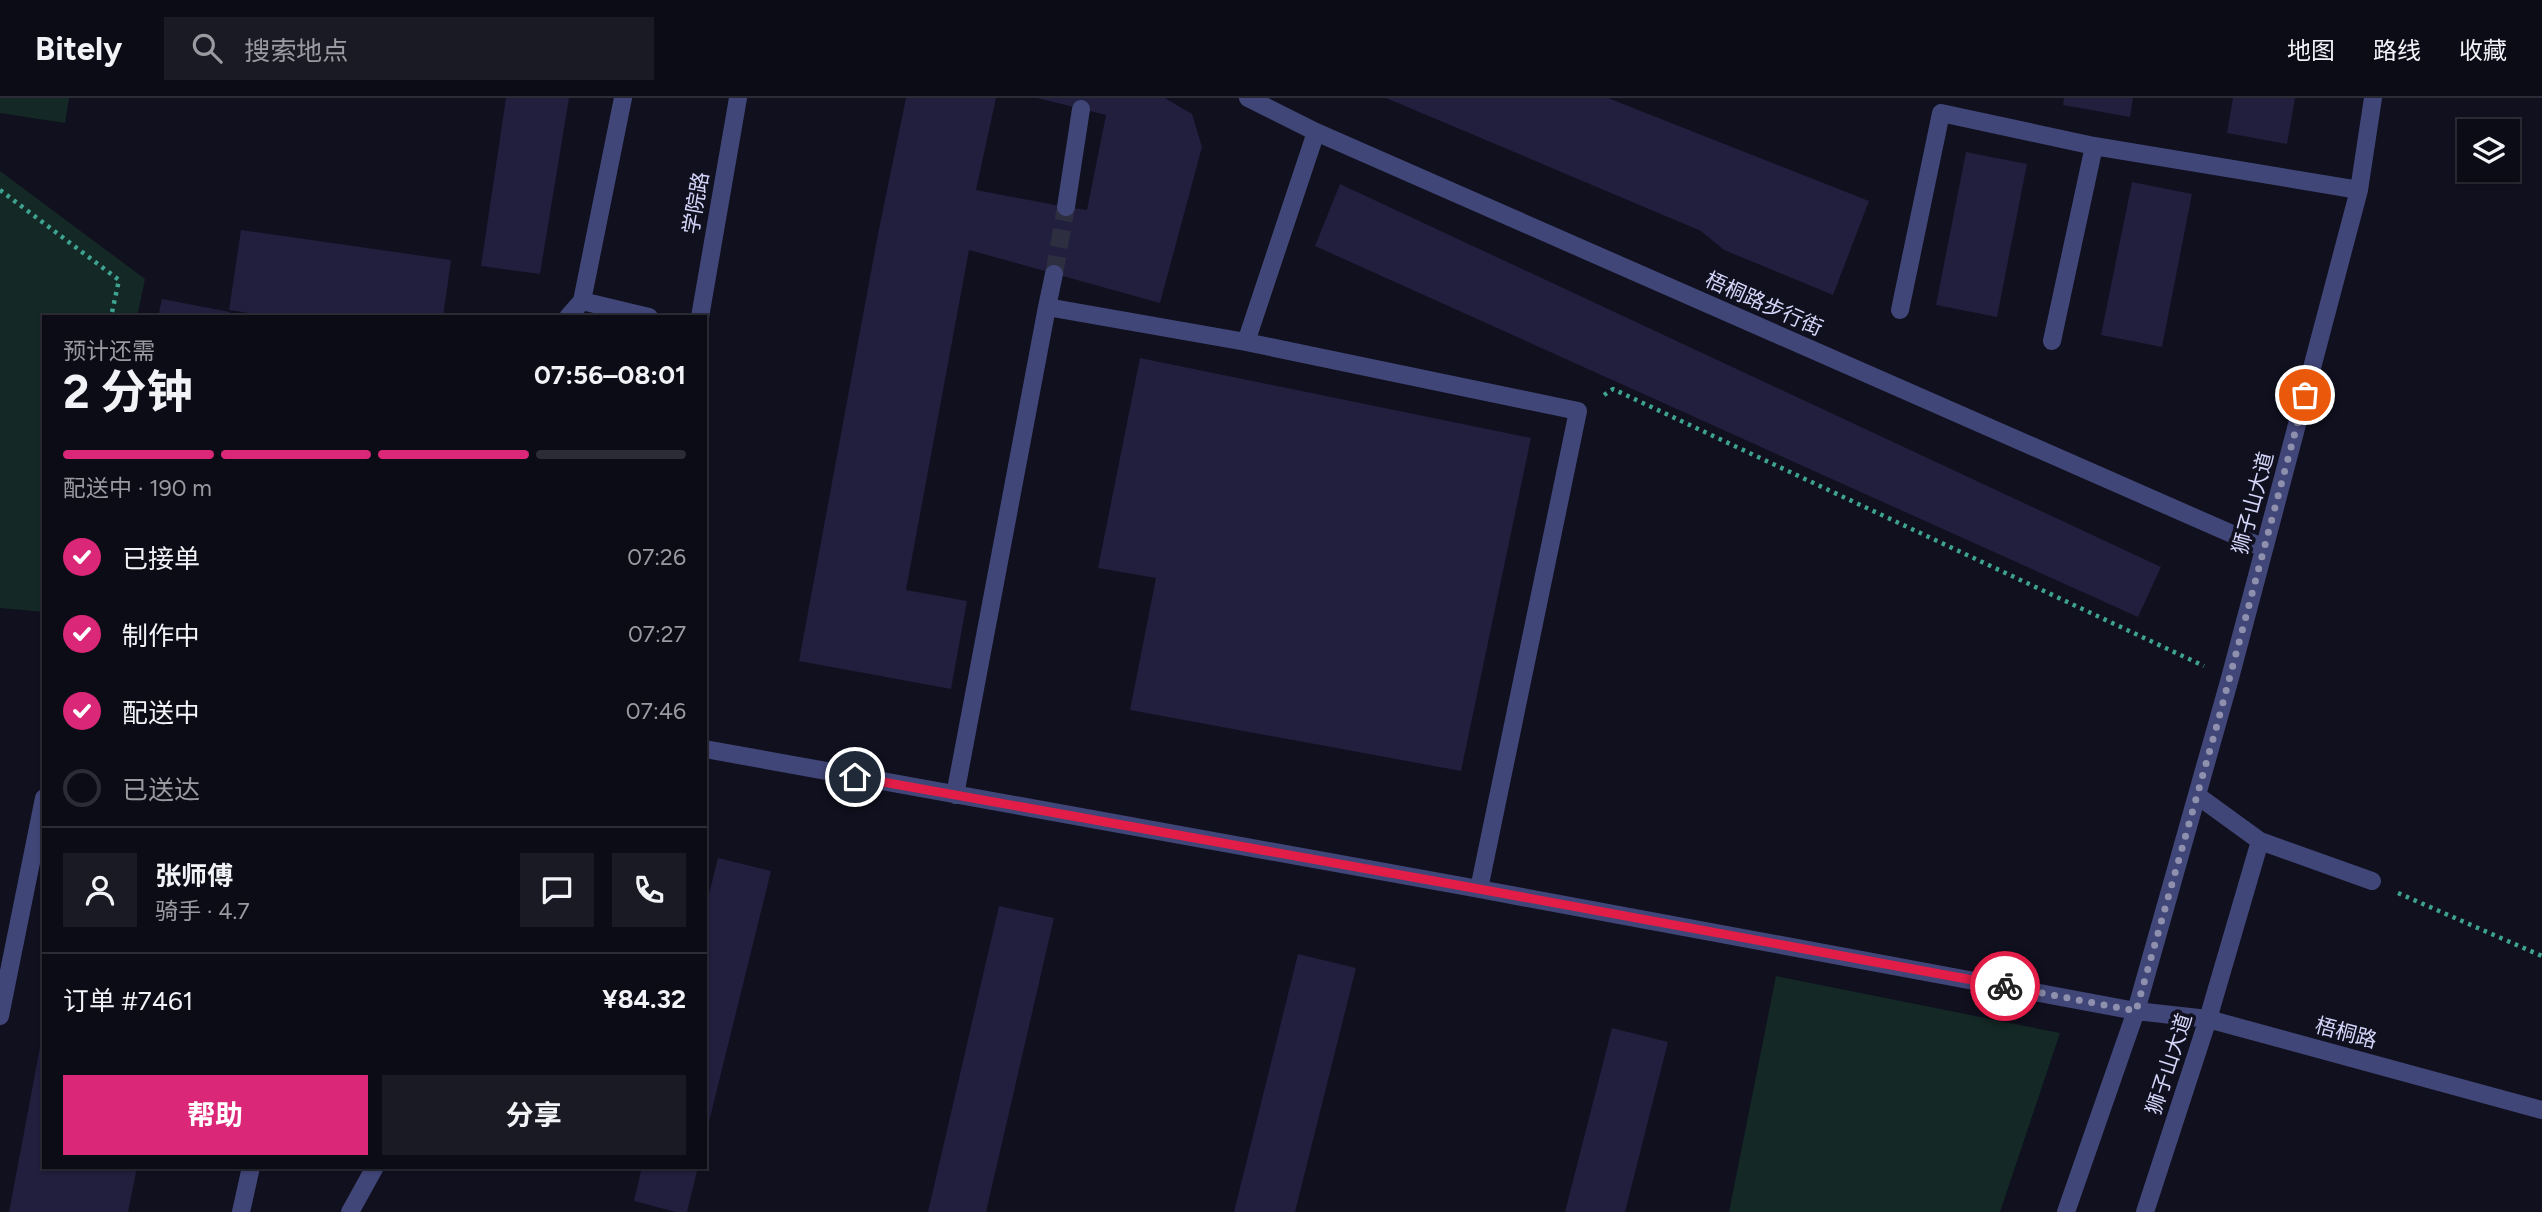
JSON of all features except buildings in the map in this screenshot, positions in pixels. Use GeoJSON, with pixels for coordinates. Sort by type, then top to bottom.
{"type":"FeatureCollection","features":[{"type":"Feature","properties":{"kind":"street"},"geometry":{"type":"LineString","coordinates":[[570,315],[582,301],[623,98]]}},
{"type":"Feature","properties":{"kind":"street","name":"学院路"},"geometry":{"type":"LineString","coordinates":[[700,315],[738,98]]}},
{"type":"Feature","properties":{"kind":"street","name":"梧桐路步行街"},"geometry":{"type":"LineString","coordinates":[[1248,98],[1316,132],[2264,548]]}},
{"type":"Feature","properties":{"kind":"street","name":"狮子山大道"},"geometry":{"type":"LineString","coordinates":[[2066,1212],[2136,1011],[2198,796],[2359,190],[2373,98]]}},
{"type":"Feature","properties":{"kind":"street"},"geometry":{"type":"LineString","coordinates":[[1066,207],[1081,109]]}},
{"type":"Feature","properties":{"kind":"street"},"geometry":{"type":"LineString","coordinates":[[1900,310],[1941,113],[2094,146],[2359,190]]}},
{"type":"Feature","properties":{"kind":"street"},"geometry":{"type":"LineString","coordinates":[[1247,342],[1316,132]]}},
{"type":"Feature","properties":{"kind":"street"},"geometry":{"type":"LineString","coordinates":[[2052,341],[2094,146]]}},
{"type":"Feature","properties":{"kind":"street"},"geometry":{"type":"LineString","coordinates":[[955,795],[1054,274]]}},
{"type":"Feature","properties":{"kind":"street"},"geometry":{"type":"LineString","coordinates":[[582,301],[641,315]]}},
{"type":"Feature","properties":{"kind":"street"},"geometry":{"type":"LineString","coordinates":[[1047,307],[1247,342],[1578,411],[1479,889]]}},
{"type":"Feature","properties":{"kind":"street","name":"梧桐路"},"geometry":{"type":"LineString","coordinates":[[707,749],[2136,1011],[2208,1019],[2542,1110]]}},
{"type":"Feature","properties":{"kind":"street"},"geometry":{"type":"LineString","coordinates":[[2198,796],[2260,841],[2372,881]]}},
{"type":"Feature","properties":{"kind":"street"},"geometry":{"type":"LineString","coordinates":[[0,1016],[42,808]]}},
{"type":"Feature","properties":{"kind":"street","name":"狮子山大道"},"geometry":{"type":"LineString","coordinates":[[2145,1212],[2208,1019],[2260,841]]}},
{"type":"Feature","properties":{"kind":"street"},"geometry":{"type":"LineString","coordinates":[[241,1212],[251,1169]]}},
{"type":"Feature","properties":{"kind":"street"},"geometry":{"type":"LineString","coordinates":[[350,1212],[374,1169]]}},
{"type":"Feature","properties":{"kind":"path"},"geometry":{"type":"LineString","coordinates":[[0,190],[119,280],[111,315]]}},
{"type":"Feature","properties":{"kind":"path"},"geometry":{"type":"LineString","coordinates":[[1578,411],[1613,389],[2230,678]]}},
{"type":"Feature","properties":{"kind":"path"},"geometry":{"type":"LineString","coordinates":[[2372,881],[2542,956]]}},
{"type":"Feature","properties":{"kind":"green space"},"geometry":{"type":"Polygon","coordinates":[[[0,98],[69,98],[65,123],[0,113],[0,98]]]}},
{"type":"Feature","properties":{"kind":"green space"},"geometry":{"type":"Polygon","coordinates":[[[0,171],[145,279],[137,315],[42,315],[42,612],[0,608],[0,171]]]}},
{"type":"Feature","properties":{"kind":"green space"},"geometry":{"type":"Polygon","coordinates":[[[1776,976],[2060,1033],[2000,1212],[1729,1212],[1776,976]]]}},
{"type":"Feature","properties":{"kind":"tunnel"},"geometry":{"type":"LineString","coordinates":[[1054,274],[1066,207]]}},
{"type":"Feature","properties":{"kind":"way so far"},"geometry":{"type":"LineString","coordinates":[[2005,986],[2136,1011],[2198,796],[2305,395]]}},
{"type":"Feature","properties":{"kind":"route"},"geometry":{"type":"LineString","coordinates":[[855,777],[2005,986]]}}]}
